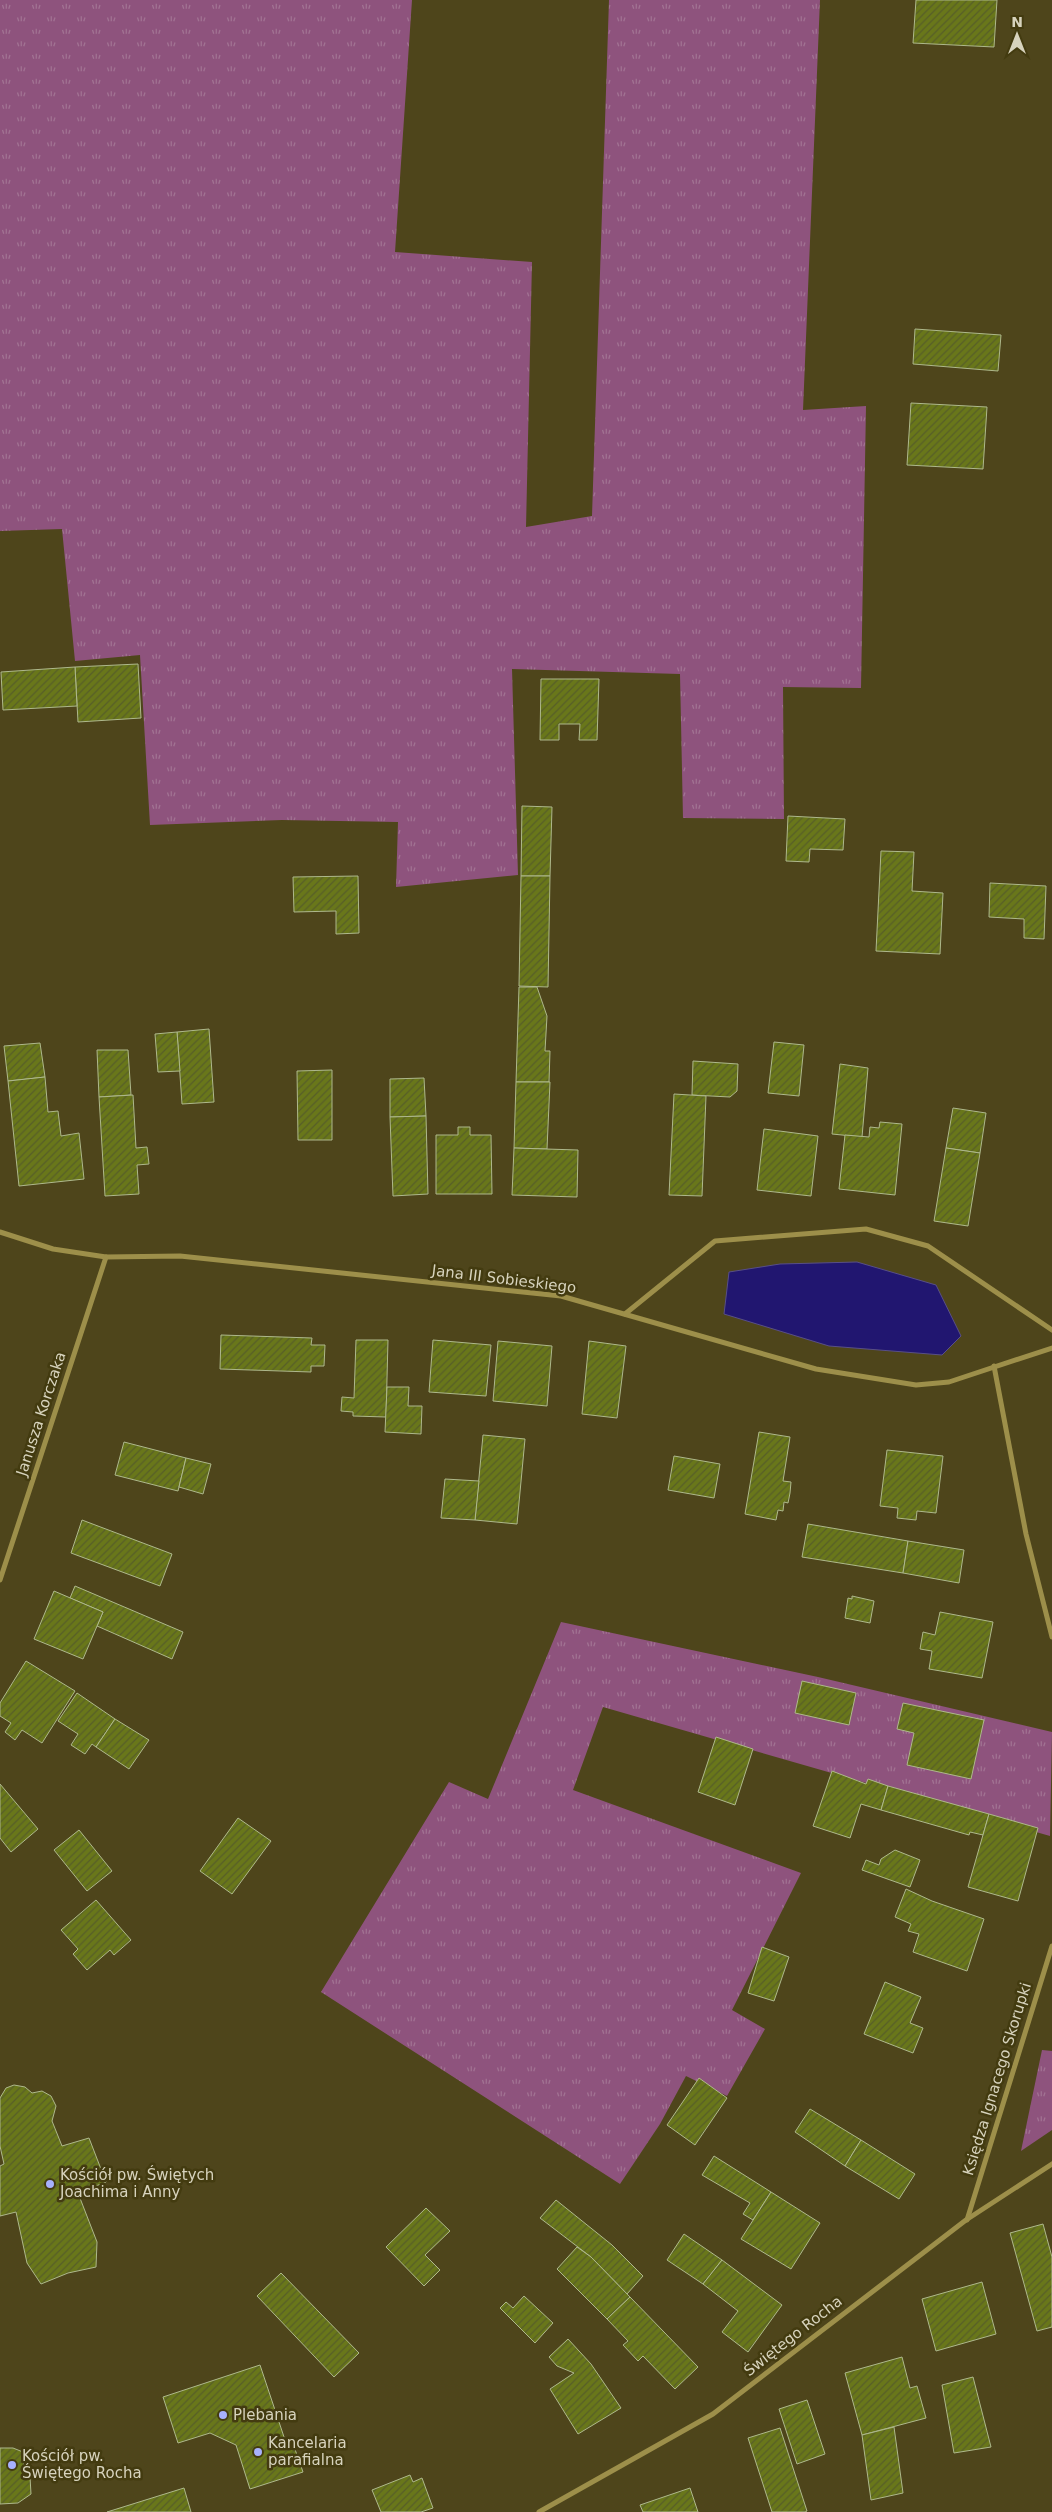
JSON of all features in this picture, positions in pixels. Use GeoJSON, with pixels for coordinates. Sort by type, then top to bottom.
{"type":"FeatureCollection","features":[{"type":"Feature","properties":{"kind":"street"},"geometry":{"type":"LineString","coordinates":[[625,1314],[715,1241],[866,1229],[928,1246],[1052,1330]]}},
{"type":"Feature","properties":{"kind":"street","name":"Jana III Sobieskiego"},"geometry":{"type":"LineString","coordinates":[[0,1232],[53,1249],[106,1257],[180,1256],[551,1295],[625,1314],[816,1369],[916,1385],[949,1382],[1052,1348]]}},
{"type":"Feature","properties":{"kind":"street","name":"Janusza Korczaka"},"geometry":{"type":"LineString","coordinates":[[0,1580],[106,1257]]}},
{"type":"Feature","properties":{"kind":"street"},"geometry":{"type":"LineString","coordinates":[[994,1366],[1026,1534],[1052,1637]]}},
{"type":"Feature","properties":{"kind":"street","name":"Księdza Ignacego Skorupki"},"geometry":{"type":"LineString","coordinates":[[966,2220],[1052,1946]]}},
{"type":"Feature","properties":{"kind":"street","name":"Świętego Rocha"},"geometry":{"type":"LineString","coordinates":[[539,2512],[713,2414],[966,2220],[1052,2164]]}},
{"type":"Feature","properties":{"kind":"green space"},"geometry":{"type":"Polygon","coordinates":[[[0,0],[412,0],[395,252],[532,262],[526,527],[592,516],[609,0],[820,0],[803,410],[866,406],[861,688],[783,687],[784,819],[683,818],[680,674],[512,669],[518,875],[396,887],[398,822],[282,820],[150,825],[140,655],[75,661],[62,529],[0,531],[0,0]]]}},
{"type":"Feature","properties":{"kind":"green space"},"geometry":{"type":"Polygon","coordinates":[[[561,1622],[818,1677],[1052,1732],[1050,1836],[603,1707],[573,1790],[801,1873],[732,2010],[765,2029],[727,2096],[686,2076],[660,2124],[620,2184],[321,1992],[449,1782],[488,1799],[561,1622]]]}},
{"type":"Feature","properties":{"kind":"green space"},"geometry":{"type":"Polygon","coordinates":[[[1042,2050],[1052,2051],[1052,2130],[1021,2151],[1042,2050]]]}},
{"type":"Feature","properties":{"kind":"shaded area"},"geometry":{"type":"Polygon","coordinates":[[[857,1262],[936,1285],[961,1336],[942,1355],[829,1346],[724,1314],[729,1272],[780,1264],[857,1262]]]}},
{"type":"Feature","properties":{"kind":"building"},"geometry":{"type":"Polygon","coordinates":[[[916,0],[997,0],[994,47],[913,43],[916,0]]]}},
{"type":"Feature","properties":{"kind":"building"},"geometry":{"type":"Polygon","coordinates":[[[915,329],[1001,335],[998,371],[913,364],[915,329]]]}},
{"type":"Feature","properties":{"kind":"building"},"geometry":{"type":"Polygon","coordinates":[[[911,403],[987,407],[983,469],[907,465],[911,403]]]}},
{"type":"Feature","properties":{"kind":"building"},"geometry":{"type":"Polygon","coordinates":[[[138,664],[141,718],[78,722],[75,667],[138,664]]]}},
{"type":"Feature","properties":{"kind":"building"},"geometry":{"type":"Polygon","coordinates":[[[75,667],[77,706],[3,710],[1,672],[75,667]]]}},
{"type":"Feature","properties":{"kind":"building"},"geometry":{"type":"Polygon","coordinates":[[[541,679],[599,679],[597,740],[579,740],[580,724],[559,724],[559,740],[540,740],[541,679]]]}},
{"type":"Feature","properties":{"kind":"building"},"geometry":{"type":"Polygon","coordinates":[[[522,806],[552,807],[550,876],[521,876],[522,806]]]}},
{"type":"Feature","properties":{"kind":"building"},"geometry":{"type":"Polygon","coordinates":[[[788,816],[845,819],[843,850],[810,849],[809,862],[786,861],[788,816]]]}},
{"type":"Feature","properties":{"kind":"building"},"geometry":{"type":"Polygon","coordinates":[[[881,851],[914,852],[912,891],[943,893],[940,954],[876,951],[881,851]]]}},
{"type":"Feature","properties":{"kind":"building"},"geometry":{"type":"Polygon","coordinates":[[[358,876],[359,933],[336,934],[336,911],[294,912],[293,877],[358,876]]]}},
{"type":"Feature","properties":{"kind":"building"},"geometry":{"type":"Polygon","coordinates":[[[521,876],[550,876],[548,987],[519,986],[521,876]]]}},
{"type":"Feature","properties":{"kind":"building"},"geometry":{"type":"Polygon","coordinates":[[[990,883],[1046,886],[1044,939],[1024,938],[1024,919],[989,917],[990,883]]]}},
{"type":"Feature","properties":{"kind":"building"},"geometry":{"type":"Polygon","coordinates":[[[519,987],[537,987],[547,1016],[545,1051],[550,1051],[549,1082],[516,1082],[519,987]]]}},
{"type":"Feature","properties":{"kind":"building"},"geometry":{"type":"Polygon","coordinates":[[[209,1029],[214,1102],[182,1104],[177,1032],[209,1029]]]}},
{"type":"Feature","properties":{"kind":"building"},"geometry":{"type":"Polygon","coordinates":[[[177,1032],[180,1071],[158,1072],[155,1034],[177,1032]]]}},
{"type":"Feature","properties":{"kind":"building"},"geometry":{"type":"Polygon","coordinates":[[[774,1042],[804,1045],[799,1096],[768,1093],[774,1042]]]}},
{"type":"Feature","properties":{"kind":"building"},"geometry":{"type":"Polygon","coordinates":[[[40,1043],[45,1077],[8,1081],[4,1046],[40,1043]]]}},
{"type":"Feature","properties":{"kind":"building"},"geometry":{"type":"Polygon","coordinates":[[[97,1050],[128,1050],[131,1095],[99,1097],[97,1050]]]}},
{"type":"Feature","properties":{"kind":"building"},"geometry":{"type":"Polygon","coordinates":[[[693,1061],[738,1064],[737,1091],[730,1097],[692,1095],[693,1061]]]}},
{"type":"Feature","properties":{"kind":"building"},"geometry":{"type":"Polygon","coordinates":[[[840,1064],[868,1068],[862,1137],[832,1134],[840,1064]]]}},
{"type":"Feature","properties":{"kind":"building"},"geometry":{"type":"Polygon","coordinates":[[[332,1070],[332,1140],[298,1140],[297,1071],[332,1070]]]}},
{"type":"Feature","properties":{"kind":"building"},"geometry":{"type":"Polygon","coordinates":[[[45,1077],[48,1112],[58,1111],[61,1136],[79,1133],[84,1179],[19,1186],[8,1081],[45,1077]]]}},
{"type":"Feature","properties":{"kind":"building"},"geometry":{"type":"Polygon","coordinates":[[[424,1078],[426,1116],[390,1117],[390,1079],[424,1078]]]}},
{"type":"Feature","properties":{"kind":"building"},"geometry":{"type":"Polygon","coordinates":[[[516,1082],[550,1082],[547,1149],[514,1148],[516,1082]]]}},
{"type":"Feature","properties":{"kind":"building"},"geometry":{"type":"Polygon","coordinates":[[[674,1094],[706,1096],[702,1196],[669,1195],[674,1094]]]}},
{"type":"Feature","properties":{"kind":"building"},"geometry":{"type":"Polygon","coordinates":[[[133,1095],[136,1148],[147,1147],[149,1164],[137,1165],[139,1194],[105,1196],[99,1097],[133,1095]]]}},
{"type":"Feature","properties":{"kind":"building"},"geometry":{"type":"Polygon","coordinates":[[[953,1108],[986,1113],[980,1153],[946,1148],[953,1108]]]}},
{"type":"Feature","properties":{"kind":"building"},"geometry":{"type":"Polygon","coordinates":[[[426,1116],[428,1194],[393,1196],[390,1117],[426,1116]]]}},
{"type":"Feature","properties":{"kind":"building"},"geometry":{"type":"Polygon","coordinates":[[[880,1122],[902,1124],[895,1195],[839,1189],[845,1135],[869,1137],[870,1127],[879,1128],[880,1122]]]}},
{"type":"Feature","properties":{"kind":"building"},"geometry":{"type":"Polygon","coordinates":[[[458,1127],[470,1127],[470,1135],[491,1135],[492,1194],[436,1194],[436,1135],[458,1135],[458,1127]]]}},
{"type":"Feature","properties":{"kind":"building"},"geometry":{"type":"Polygon","coordinates":[[[764,1129],[818,1136],[811,1196],[757,1190],[764,1129]]]}},
{"type":"Feature","properties":{"kind":"building"},"geometry":{"type":"Polygon","coordinates":[[[514,1148],[578,1150],[577,1197],[512,1195],[514,1148]]]}},
{"type":"Feature","properties":{"kind":"building"},"geometry":{"type":"Polygon","coordinates":[[[946,1148],[980,1153],[968,1226],[934,1221],[946,1148]]]}},
{"type":"Feature","properties":{"kind":"building"},"geometry":{"type":"Polygon","coordinates":[[[221,1335],[312,1338],[311,1345],[325,1345],[324,1366],[311,1366],[311,1372],[220,1369],[221,1335]]]}},
{"type":"Feature","properties":{"kind":"building"},"geometry":{"type":"Polygon","coordinates":[[[356,1340],[388,1340],[386,1417],[353,1416],[353,1412],[341,1411],[342,1397],[354,1398],[356,1340]]]}},
{"type":"Feature","properties":{"kind":"building"},"geometry":{"type":"Polygon","coordinates":[[[433,1340],[491,1345],[486,1396],[429,1392],[433,1340]]]}},
{"type":"Feature","properties":{"kind":"building"},"geometry":{"type":"Polygon","coordinates":[[[498,1341],[552,1346],[547,1406],[493,1401],[498,1341]]]}},
{"type":"Feature","properties":{"kind":"building"},"geometry":{"type":"Polygon","coordinates":[[[589,1341],[626,1346],[617,1418],[582,1414],[589,1341]]]}},
{"type":"Feature","properties":{"kind":"building"},"geometry":{"type":"Polygon","coordinates":[[[387,1387],[409,1387],[408,1406],[422,1406],[421,1434],[385,1432],[387,1387]]]}},
{"type":"Feature","properties":{"kind":"building"},"geometry":{"type":"Polygon","coordinates":[[[759,1432],[790,1437],[783,1481],[791,1482],[790,1493],[788,1503],[784,1502],[783,1511],[778,1510],[776,1520],[745,1514],[759,1432]]]}},
{"type":"Feature","properties":{"kind":"building"},"geometry":{"type":"Polygon","coordinates":[[[483,1435],[525,1439],[517,1524],[475,1520],[483,1435]]]}},
{"type":"Feature","properties":{"kind":"building"},"geometry":{"type":"Polygon","coordinates":[[[124,1442],[186,1458],[178,1491],[115,1475],[124,1442]]]}},
{"type":"Feature","properties":{"kind":"building"},"geometry":{"type":"Polygon","coordinates":[[[887,1450],[943,1456],[936,1513],[917,1511],[916,1520],[897,1518],[898,1508],[880,1506],[887,1450]]]}},
{"type":"Feature","properties":{"kind":"building"},"geometry":{"type":"Polygon","coordinates":[[[674,1456],[720,1464],[714,1498],[668,1490],[674,1456]]]}},
{"type":"Feature","properties":{"kind":"building"},"geometry":{"type":"Polygon","coordinates":[[[186,1458],[211,1464],[203,1494],[179,1487],[186,1458]]]}},
{"type":"Feature","properties":{"kind":"building"},"geometry":{"type":"Polygon","coordinates":[[[445,1479],[479,1481],[475,1520],[441,1518],[445,1479]]]}},
{"type":"Feature","properties":{"kind":"building"},"geometry":{"type":"Polygon","coordinates":[[[82,1520],[172,1554],[160,1586],[71,1553],[82,1520]]]}},
{"type":"Feature","properties":{"kind":"building"},"geometry":{"type":"Polygon","coordinates":[[[808,1524],[908,1541],[903,1573],[802,1557],[808,1524]]]}},
{"type":"Feature","properties":{"kind":"building"},"geometry":{"type":"Polygon","coordinates":[[[908,1541],[964,1550],[959,1583],[903,1573],[908,1541]]]}},
{"type":"Feature","properties":{"kind":"building"},"geometry":{"type":"Polygon","coordinates":[[[75,1586],[183,1632],[172,1659],[97,1626],[103,1612],[70,1598],[75,1586]]]}},
{"type":"Feature","properties":{"kind":"building"},"geometry":{"type":"Polygon","coordinates":[[[54,1591],[103,1612],[83,1659],[34,1639],[54,1591]]]}},
{"type":"Feature","properties":{"kind":"building"},"geometry":{"type":"Polygon","coordinates":[[[852,1596],[874,1601],[870,1623],[845,1618],[848,1598],[852,1599],[852,1596]]]}},
{"type":"Feature","properties":{"kind":"building"},"geometry":{"type":"Polygon","coordinates":[[[940,1612],[993,1622],[982,1678],[929,1669],[932,1651],[920,1649],[923,1632],[935,1635],[940,1612]]]}},
{"type":"Feature","properties":{"kind":"building"},"geometry":{"type":"Polygon","coordinates":[[[26,1661],[75,1691],[42,1743],[22,1730],[15,1740],[5,1732],[11,1723],[0,1716],[0,1703],[26,1661]]]}},
{"type":"Feature","properties":{"kind":"building"},"geometry":{"type":"Polygon","coordinates":[[[802,1681],[856,1693],[849,1725],[795,1713],[802,1681]]]}},
{"type":"Feature","properties":{"kind":"building"},"geometry":{"type":"Polygon","coordinates":[[[77,1693],[115,1719],[96,1747],[92,1744],[85,1754],[71,1745],[78,1734],[58,1721],[77,1693]]]}},
{"type":"Feature","properties":{"kind":"building"},"geometry":{"type":"Polygon","coordinates":[[[903,1703],[984,1720],[971,1779],[907,1765],[914,1733],[897,1729],[903,1703]]]}},
{"type":"Feature","properties":{"kind":"building"},"geometry":{"type":"Polygon","coordinates":[[[115,1719],[149,1740],[129,1769],[96,1747],[115,1719]]]}},
{"type":"Feature","properties":{"kind":"building"},"geometry":{"type":"Polygon","coordinates":[[[716,1737],[753,1749],[735,1805],[698,1792],[716,1737]]]}},
{"type":"Feature","properties":{"kind":"building"},"geometry":{"type":"Polygon","coordinates":[[[832,1771],[866,1784],[868,1779],[888,1786],[881,1810],[861,1804],[850,1838],[813,1826],[832,1771]]]}},
{"type":"Feature","properties":{"kind":"building"},"geometry":{"type":"Polygon","coordinates":[[[0,1784],[38,1829],[11,1852],[0,1838],[0,1784]]]}},
{"type":"Feature","properties":{"kind":"building"},"geometry":{"type":"Polygon","coordinates":[[[888,1786],[989,1814],[983,1835],[970,1832],[969,1835],[881,1810],[888,1786]]]}},
{"type":"Feature","properties":{"kind":"building"},"geometry":{"type":"Polygon","coordinates":[[[989,1814],[1038,1828],[1018,1901],[968,1887],[989,1814]]]}},
{"type":"Feature","properties":{"kind":"building"},"geometry":{"type":"Polygon","coordinates":[[[238,1818],[271,1841],[232,1894],[200,1871],[238,1818]]]}},
{"type":"Feature","properties":{"kind":"building"},"geometry":{"type":"Polygon","coordinates":[[[79,1830],[112,1871],[87,1891],[54,1850],[79,1830]]]}},
{"type":"Feature","properties":{"kind":"building"},"geometry":{"type":"Polygon","coordinates":[[[895,1850],[920,1860],[910,1887],[862,1870],[866,1860],[879,1865],[881,1859],[895,1850]]]}},
{"type":"Feature","properties":{"kind":"building"},"geometry":{"type":"Polygon","coordinates":[[[906,1889],[932,1901],[984,1919],[967,1971],[913,1952],[919,1934],[908,1931],[911,1924],[895,1917],[906,1889]]]}},
{"type":"Feature","properties":{"kind":"building"},"geometry":{"type":"Polygon","coordinates":[[[96,1900],[131,1940],[114,1955],[110,1950],[87,1970],[73,1954],[78,1949],[61,1930],[96,1900]]]}},
{"type":"Feature","properties":{"kind":"building"},"geometry":{"type":"Polygon","coordinates":[[[762,1947],[789,1957],[774,2001],[748,1993],[762,1947]]]}},
{"type":"Feature","properties":{"kind":"building"},"geometry":{"type":"Polygon","coordinates":[[[885,1982],[921,1997],[910,2023],[923,2028],[913,2053],[864,2034],[885,1982]]]}},
{"type":"Feature","properties":{"kind":"building"},"geometry":{"type":"Polygon","coordinates":[[[699,2078],[727,2098],[695,2145],[667,2125],[699,2078]]]}},
{"type":"Feature","properties":{"kind":"building","name":"Kościół pw. Świętych Joachima i Anny"},"geometry":{"type":"Polygon","coordinates":[[[14,2085],[25,2087],[32,2093],[42,2091],[51,2096],[56,2106],[52,2121],[62,2146],[89,2138],[106,2182],[78,2193],[97,2242],[96,2267],[68,2273],[41,2284],[27,2263],[16,2212],[0,2216],[0,2166],[4,2164],[0,2146],[0,2098],[6,2088],[14,2085]]]}},
{"type":"Feature","properties":{"kind":"building"},"geometry":{"type":"Polygon","coordinates":[[[810,2109],[861,2140],[845,2166],[795,2132],[810,2109]]]}},
{"type":"Feature","properties":{"kind":"building"},"geometry":{"type":"Polygon","coordinates":[[[861,2140],[915,2174],[899,2199],[845,2166],[861,2140]]]}},
{"type":"Feature","properties":{"kind":"building"},"geometry":{"type":"Polygon","coordinates":[[[714,2156],[771,2192],[753,2220],[743,2214],[750,2203],[702,2175],[714,2156]]]}},
{"type":"Feature","properties":{"kind":"building"},"geometry":{"type":"Polygon","coordinates":[[[771,2192],[820,2223],[791,2269],[741,2239],[771,2192]]]}},
{"type":"Feature","properties":{"kind":"building"},"geometry":{"type":"Polygon","coordinates":[[[556,2200],[612,2245],[643,2276],[627,2294],[591,2257],[540,2218],[556,2200]]]}},
{"type":"Feature","properties":{"kind":"building"},"geometry":{"type":"Polygon","coordinates":[[[426,2208],[450,2231],[425,2255],[440,2270],[424,2286],[386,2247],[426,2208]]]}},
{"type":"Feature","properties":{"kind":"building"},"geometry":{"type":"Polygon","coordinates":[[[1043,2224],[1052,2257],[1052,2327],[1037,2331],[1010,2233],[1043,2224]]]}},
{"type":"Feature","properties":{"kind":"building"},"geometry":{"type":"Polygon","coordinates":[[[684,2234],[722,2260],[703,2284],[667,2260],[684,2234]]]}},
{"type":"Feature","properties":{"kind":"building"},"geometry":{"type":"Polygon","coordinates":[[[577,2247],[591,2257],[630,2297],[607,2319],[557,2269],[577,2247]]]}},
{"type":"Feature","properties":{"kind":"building"},"geometry":{"type":"Polygon","coordinates":[[[722,2260],[782,2305],[748,2352],[722,2332],[738,2311],[703,2284],[722,2260]]]}},
{"type":"Feature","properties":{"kind":"building"},"geometry":{"type":"Polygon","coordinates":[[[281,2273],[359,2353],[334,2377],[257,2296],[281,2273]]]}},
{"type":"Feature","properties":{"kind":"building"},"geometry":{"type":"Polygon","coordinates":[[[982,2282],[996,2334],[936,2351],[922,2299],[982,2282]]]}},
{"type":"Feature","properties":{"kind":"building"},"geometry":{"type":"Polygon","coordinates":[[[524,2296],[553,2323],[535,2343],[500,2308],[506,2302],[513,2308],[524,2296]]]}},
{"type":"Feature","properties":{"kind":"building"},"geometry":{"type":"Polygon","coordinates":[[[630,2297],[698,2367],[675,2389],[643,2356],[638,2361],[623,2345],[628,2341],[607,2319],[630,2297]]]}},
{"type":"Feature","properties":{"kind":"building"},"geometry":{"type":"Polygon","coordinates":[[[568,2339],[591,2364],[621,2408],[578,2434],[550,2389],[574,2373],[557,2366],[549,2357],[568,2339]]]}},
{"type":"Feature","properties":{"kind":"building"},"geometry":{"type":"Polygon","coordinates":[[[902,2357],[910,2388],[917,2386],[926,2418],[862,2435],[845,2373],[902,2357]]]}},
{"type":"Feature","properties":{"kind":"building","name":"Plebania"},"geometry":{"type":"Polygon","coordinates":[[[260,2365],[285,2440],[291,2438],[303,2472],[250,2489],[236,2445],[210,2433],[178,2443],[163,2397],[260,2365]]]}},
{"type":"Feature","properties":{"kind":"building"},"geometry":{"type":"Polygon","coordinates":[[[973,2377],[991,2447],[954,2453],[942,2385],[973,2377]]]}},
{"type":"Feature","properties":{"kind":"building"},"geometry":{"type":"Polygon","coordinates":[[[807,2400],[825,2454],[797,2464],[779,2409],[807,2400]]]}},
{"type":"Feature","properties":{"kind":"building"},"geometry":{"type":"Polygon","coordinates":[[[894,2427],[903,2493],[871,2500],[862,2435],[894,2427]]]}},
{"type":"Feature","properties":{"kind":"building"},"geometry":{"type":"Polygon","coordinates":[[[780,2428],[807,2511],[805,2512],[772,2512],[748,2438],[780,2428]]]}},
{"type":"Feature","properties":{"kind":"building","name":"Kościół pw. Świętego Rocha"},"geometry":{"type":"Polygon","coordinates":[[[0,2448],[13,2448],[23,2452],[24,2477],[30,2477],[31,2494],[18,2503],[0,2504],[0,2448]]]}},
{"type":"Feature","properties":{"kind":"building"},"geometry":{"type":"Polygon","coordinates":[[[410,2475],[413,2482],[422,2478],[433,2508],[421,2512],[381,2512],[372,2490],[410,2475]]]}},
{"type":"Feature","properties":{"kind":"building"},"geometry":{"type":"Polygon","coordinates":[[[184,2488],[191,2512],[107,2512],[184,2488]]]}},
{"type":"Feature","properties":{"kind":"building"},"geometry":{"type":"Polygon","coordinates":[[[690,2488],[698,2512],[643,2512],[640,2505],[690,2488]]]}},
{"type":"Feature","properties":{"kind":"place","name":"Kościół pw. Świętych Joachima i Anny"},"geometry":{"type":"Point","coordinates":[50,2184]}},
{"type":"Feature","properties":{"kind":"place","name":"Plebania"},"geometry":{"type":"Point","coordinates":[223,2415]}},
{"type":"Feature","properties":{"kind":"place","name":"Kancelaria parafialna"},"geometry":{"type":"Point","coordinates":[258,2452]}},
{"type":"Feature","properties":{"kind":"place","name":"Kościół pw. Świętego Rocha"},"geometry":{"type":"Point","coordinates":[12,2465]}}]}
